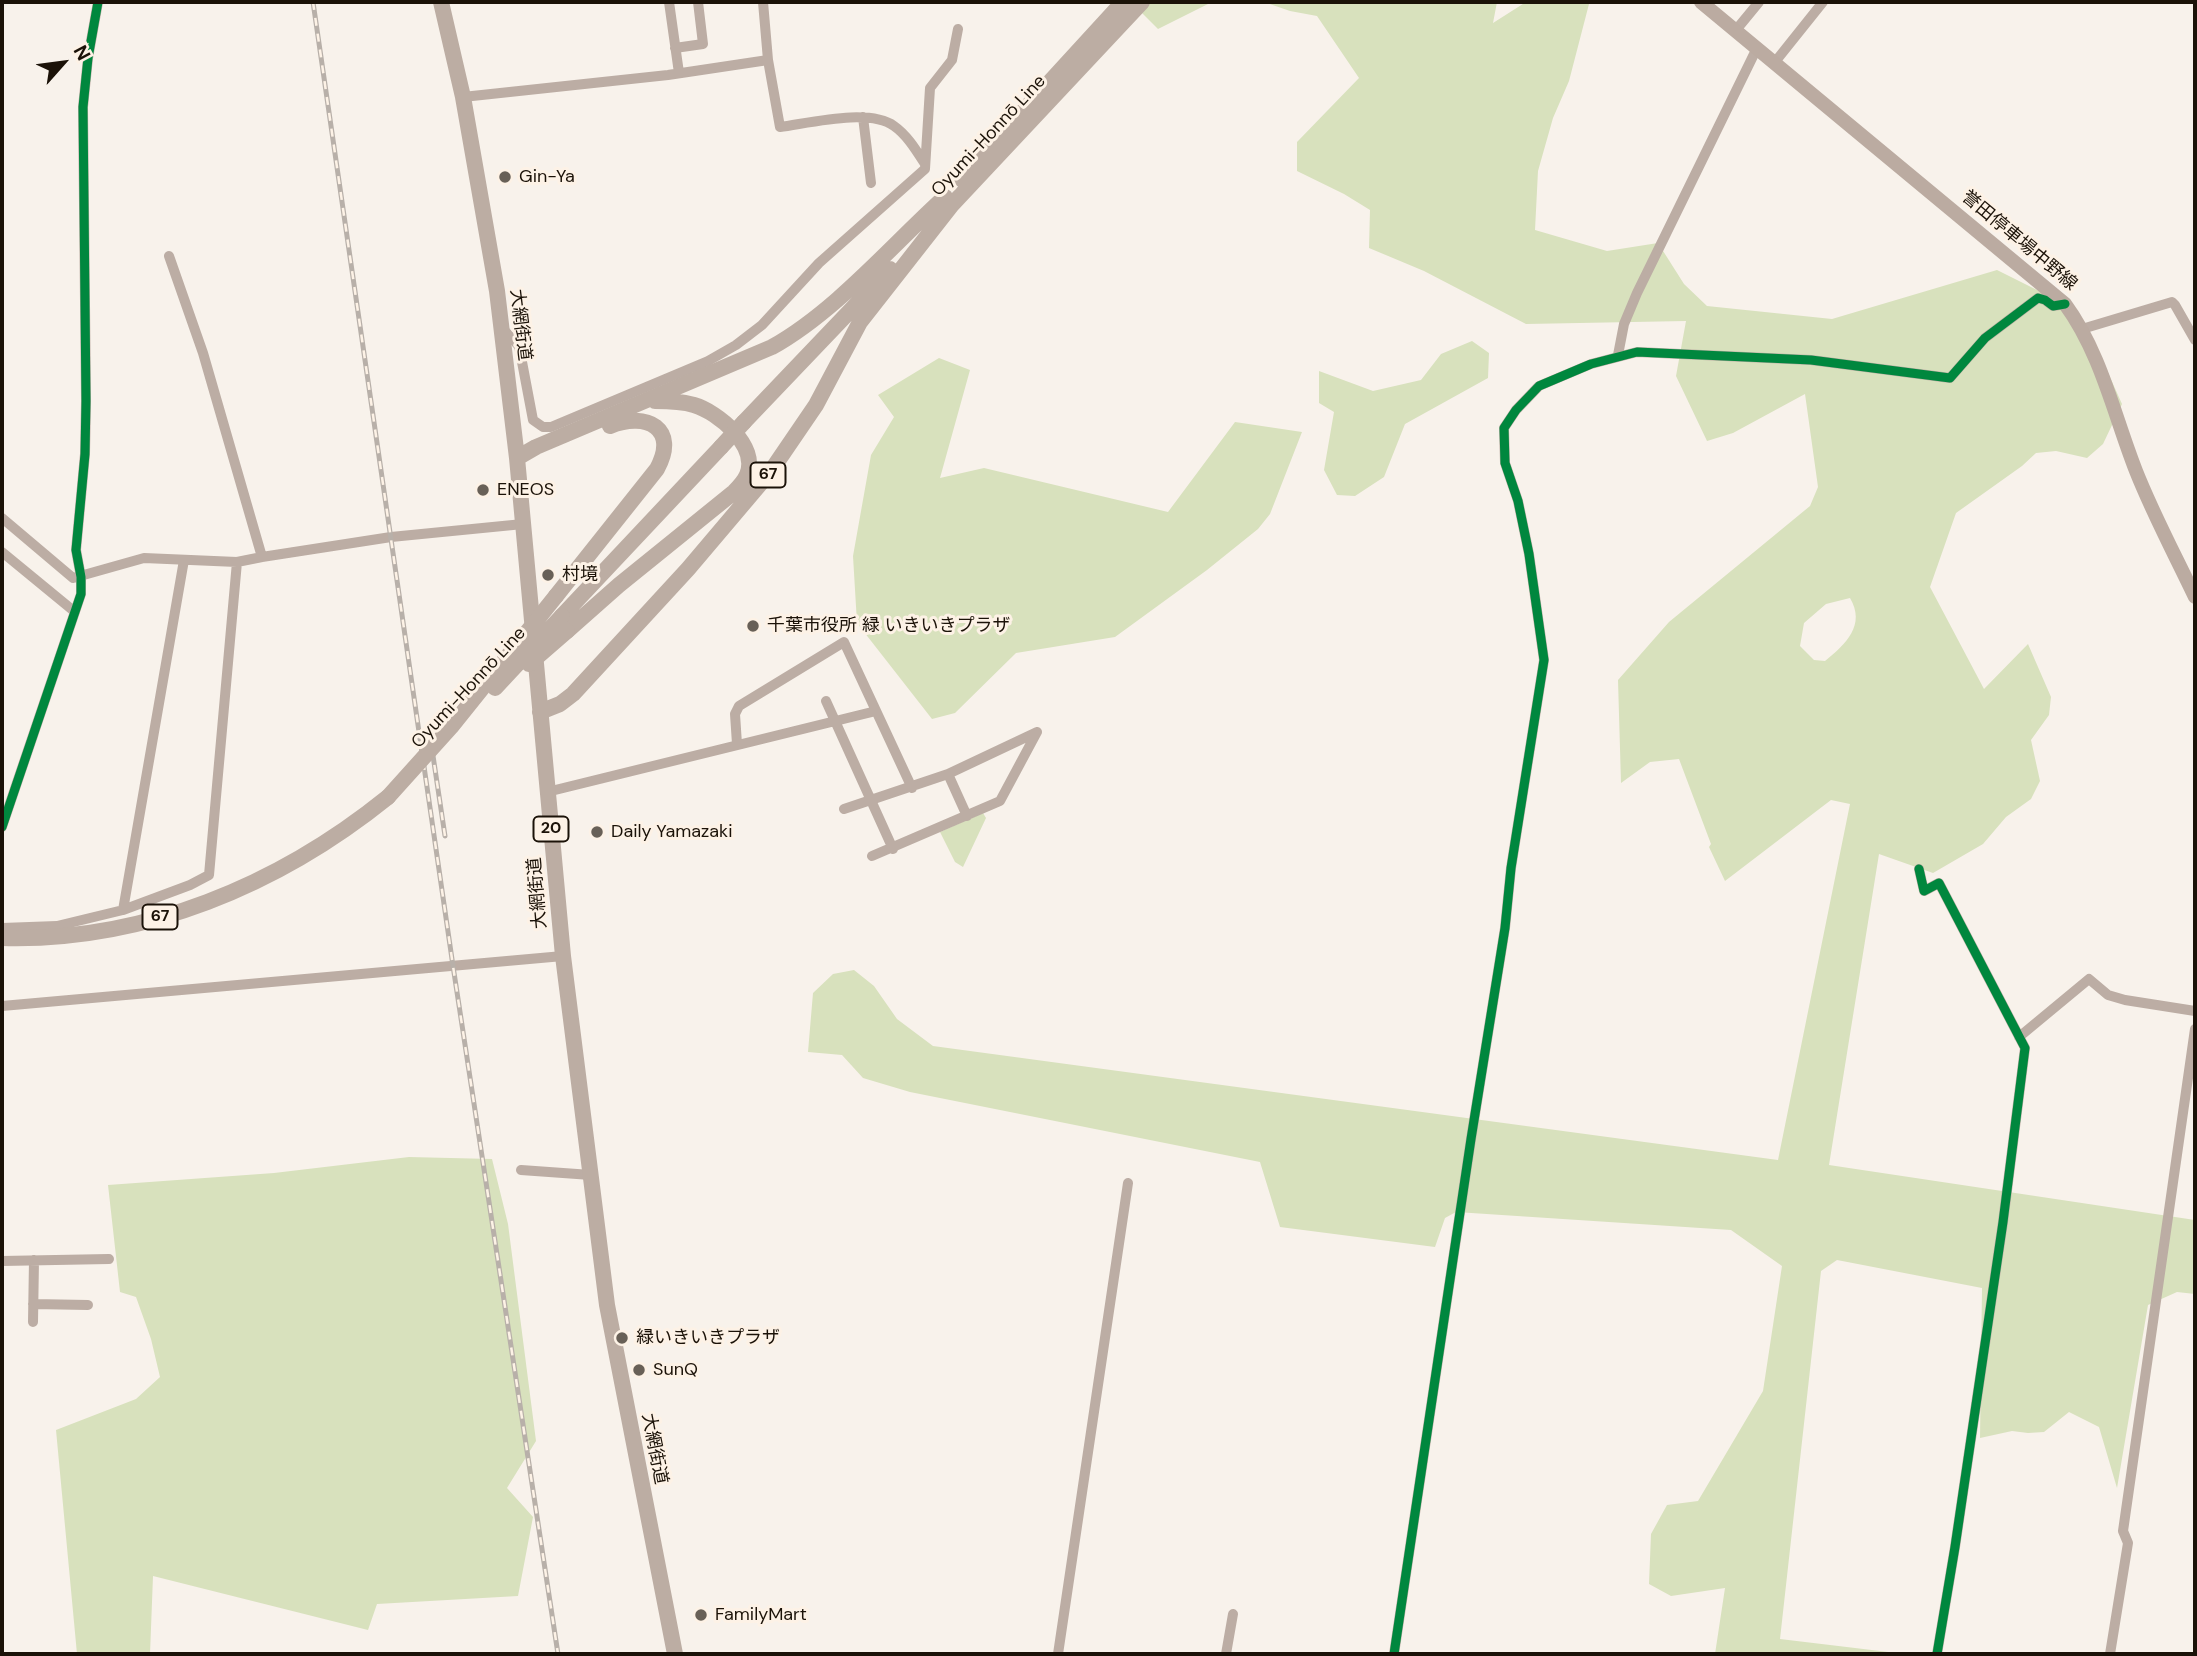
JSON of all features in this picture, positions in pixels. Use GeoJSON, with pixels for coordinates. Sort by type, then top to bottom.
{"type":"FeatureCollection","features":[{"type":"Feature","properties":{"kind":"main road","name":"大網街道"},"geometry":{"type":"LineString","coordinates":[[441,2],[463,97],[501,326],[517,458],[563,956],[607,1305],[675,1654]]}},
{"type":"Feature","properties":{"kind":"main road","name":"Oyumi-Honnō Line"},"geometry":{"type":"LineString","coordinates":[[2,938],[38,939],[67,936],[148,921],[234,893],[307,854],[388,797],[439,750],[564,624],[721,447],[863,296],[1123,2]]}},
{"type":"Feature","properties":{"kind":"main road","name":"Oyumi-Honnō Line"},"geometry":{"type":"LineString","coordinates":[[949,200],[1142,2]]}},
{"type":"Feature","properties":{"kind":"main road","name":"誉田停車場中野線"},"geometry":{"type":"LineString","coordinates":[[1701,2],[2066,304],[2095,356],[2136,471],[2195,597]]}},
{"type":"Feature","properties":{"kind":"main road","name":"67"},"geometry":{"type":"LineString","coordinates":[[517,458],[536,447],[649,401],[790,337],[821,314],[949,200]]}},
{"type":"Feature","properties":{"kind":"main road","name":"67"},"geometry":{"type":"LineString","coordinates":[[540,712],[560,704],[573,694],[688,569],[771,471],[816,404],[860,322],[949,200]]}},
{"type":"Feature","properties":{"kind":"main road","name":"67"},"geometry":{"type":"LineString","coordinates":[[564,624],[619,585],[734,492],[748,474],[749,466],[744,446],[726,425],[714,416],[694,405],[674,401],[649,401]]}},
{"type":"Feature","properties":{"kind":"main road"},"geometry":{"type":"LineString","coordinates":[[388,797],[451,727],[657,470],[665,451],[663,435],[653,424],[624,421],[538,458],[517,458]]}},
{"type":"Feature","properties":{"kind":"street"},"geometry":{"type":"LineString","coordinates":[[2,827],[81,594],[76,550],[85,454],[86,401],[83,107],[98,2]]}},
{"type":"Feature","properties":{"kind":"street"},"geometry":{"type":"LineString","coordinates":[[669,2],[679,73]]}},
{"type":"Feature","properties":{"kind":"street"},"geometry":{"type":"LineString","coordinates":[[675,48],[703,44],[698,2]]}},
{"type":"Feature","properties":{"kind":"street"},"geometry":{"type":"LineString","coordinates":[[763,2],[768,60],[780,127],[863,117],[883,120],[905,135],[925,164]]}},
{"type":"Feature","properties":{"kind":"street"},"geometry":{"type":"LineString","coordinates":[[1736,30],[1759,2]]}},
{"type":"Feature","properties":{"kind":"street"},"geometry":{"type":"LineString","coordinates":[[1775,62],[1823,2]]}},
{"type":"Feature","properties":{"kind":"street"},"geometry":{"type":"LineString","coordinates":[[501,326],[519,346],[533,420],[542,427],[551,427],[708,361],[736,345],[762,325],[818,263],[925,169],[930,88],[956,59],[958,29]]}},
{"type":"Feature","properties":{"kind":"street"},"geometry":{"type":"LineString","coordinates":[[1618,355],[1624,324],[1637,293],[1757,48]]}},
{"type":"Feature","properties":{"kind":"street"},"geometry":{"type":"LineString","coordinates":[[463,97],[679,73],[768,60]]}},
{"type":"Feature","properties":{"kind":"street"},"geometry":{"type":"LineString","coordinates":[[863,117],[871,183]]}},
{"type":"Feature","properties":{"kind":"street"},"geometry":{"type":"LineString","coordinates":[[169,256],[203,353],[262,557]]}},
{"type":"Feature","properties":{"kind":"street"},"geometry":{"type":"LineString","coordinates":[[1394,1654],[1471,1139],[1506,928],[1511,869],[1544,660],[1529,554],[1518,501],[1505,463],[1504,428],[1516,410],[1539,386],[1618,355],[1654,352],[1811,360],[1950,377],[1985,338],[2038,298],[2053,306],[2066,304]]}},
{"type":"Feature","properties":{"kind":"street"},"geometry":{"type":"LineString","coordinates":[[2082,329],[2172,302],[2195,340]]}},
{"type":"Feature","properties":{"kind":"street"},"geometry":{"type":"LineString","coordinates":[[2,518],[73,578],[144,558],[237,562],[391,537],[523,524]]}},
{"type":"Feature","properties":{"kind":"street"},"geometry":{"type":"LineString","coordinates":[[2,552],[75,612]]}},
{"type":"Feature","properties":{"kind":"street"},"geometry":{"type":"LineString","coordinates":[[123,910],[184,560]]}},
{"type":"Feature","properties":{"kind":"street"},"geometry":{"type":"LineString","coordinates":[[2,928],[58,926],[123,910],[190,885],[209,875],[237,562]]}},
{"type":"Feature","properties":{"kind":"street"},"geometry":{"type":"LineString","coordinates":[[737,744],[735,714],[739,706],[844,642],[912,788]]}},
{"type":"Feature","properties":{"kind":"street"},"geometry":{"type":"LineString","coordinates":[[826,701],[893,849]]}},
{"type":"Feature","properties":{"kind":"street"},"geometry":{"type":"LineString","coordinates":[[547,792],[876,711]]}},
{"type":"Feature","properties":{"kind":"street"},"geometry":{"type":"LineString","coordinates":[[844,809],[948,774],[1037,732],[1000,801],[872,856]]}},
{"type":"Feature","properties":{"kind":"street"},"geometry":{"type":"LineString","coordinates":[[948,774],[967,816]]}},
{"type":"Feature","properties":{"kind":"street"},"geometry":{"type":"LineString","coordinates":[[1919,869],[1924,891],[1938,883],[2025,1048],[2003,1222],[1937,1654]]}},
{"type":"Feature","properties":{"kind":"street"},"geometry":{"type":"LineString","coordinates":[[2,1006],[563,956]]}},
{"type":"Feature","properties":{"kind":"street"},"geometry":{"type":"LineString","coordinates":[[2019,1037],[2089,979],[2108,995],[2117,998],[2195,1011]]}},
{"type":"Feature","properties":{"kind":"street"},"geometry":{"type":"LineString","coordinates":[[2110,1654],[2128,1543],[2123,1531],[2195,1029]]}},
{"type":"Feature","properties":{"kind":"street"},"geometry":{"type":"LineString","coordinates":[[521,1170],[592,1175]]}},
{"type":"Feature","properties":{"kind":"street"},"geometry":{"type":"LineString","coordinates":[[1058,1654],[1128,1183]]}},
{"type":"Feature","properties":{"kind":"street"},"geometry":{"type":"LineString","coordinates":[[2,1261],[109,1259]]}},
{"type":"Feature","properties":{"kind":"street"},"geometry":{"type":"LineString","coordinates":[[33,1322],[34,1260]]}},
{"type":"Feature","properties":{"kind":"street"},"geometry":{"type":"LineString","coordinates":[[33,1304],[88,1305]]}},
{"type":"Feature","properties":{"kind":"street"},"geometry":{"type":"LineString","coordinates":[[1227,1654],[1233,1614]]}},
{"type":"Feature","properties":{"kind":"green space"},"geometry":{"type":"Polygon","coordinates":[[[1152,2],[1212,2],[1158,29],[1141,12],[1152,2]]]}},
{"type":"Feature","properties":{"kind":"green space"},"geometry":{"type":"Polygon","coordinates":[[[1264,2],[1497,2],[1493,23],[1526,2],[1587,2],[1589,4],[1569,81],[1553,118],[1538,171],[1535,230],[1607,251],[1658,243],[1684,284],[1707,306],[1832,319],[1997,270],[2047,295],[2096,346],[2122,404],[2103,444],[2087,458],[2056,451],[2036,453],[1956,513],[1930,587],[1984,689],[2028,644],[2051,697],[2049,715],[2031,740],[2040,781],[2031,799],[2006,817],[1983,844],[1933,873],[1879,854],[1829,1165],[2195,1220],[2195,1294],[2177,1292],[2148,1305],[2117,1488],[2099,1427],[2069,1412],[2044,1432],[2012,1431],[1980,1438],[1982,1288],[1837,1260],[1821,1271],[1780,1639],[1905,1654],[1715,1654],[1725,1588],[1671,1596],[1649,1584],[1651,1534],[1667,1505],[1698,1501],[1763,1391],[1782,1266],[1731,1230],[1456,1212],[1445,1218],[1435,1247],[1280,1227],[1260,1162],[910,1092],[863,1078],[842,1055],[808,1052],[813,993],[833,974],[854,970],[874,986],[897,1019],[933,1046],[1778,1160],[1850,804],[1831,800],[1725,881],[1709,847],[1711,844],[1679,759],[1650,762],[1621,783],[1618,680],[1669,622],[1810,506],[1818,487],[1805,394],[1733,433],[1707,441],[1676,376],[1686,321],[1526,324],[1424,271],[1369,248],[1370,210],[1297,171],[1297,142],[1359,78],[1317,16],[1264,2]],[[1850,598],[1826,604],[1804,623],[1800,646],[1814,660],[1825,661],[1840,648],[1851,633],[1856,617],[1850,598]]]}},
{"type":"Feature","properties":{"kind":"green space"},"geometry":{"type":"Polygon","coordinates":[[[1472,341],[1489,353],[1488,378],[1405,424],[1384,477],[1355,496],[1337,495],[1324,470],[1334,412],[1319,403],[1319,371],[1373,391],[1421,380],[1441,354],[1472,341]]]}},
{"type":"Feature","properties":{"kind":"green space"},"geometry":{"type":"Polygon","coordinates":[[[939,358],[970,370],[940,478],[984,468],[1168,512],[1235,422],[1302,432],[1270,514],[1258,529],[1207,570],[1115,637],[1016,653],[955,713],[932,719],[857,623],[853,556],[871,455],[894,417],[878,395],[939,358]]]}},
{"type":"Feature","properties":{"kind":"green space"},"geometry":{"type":"Polygon","coordinates":[[[983,813],[986,818],[963,867],[955,862],[940,832],[983,813]]]}},
{"type":"Feature","properties":{"kind":"green space"},"geometry":{"type":"Polygon","coordinates":[[[409,1157],[492,1159],[508,1224],[536,1441],[507,1488],[533,1517],[518,1596],[377,1604],[368,1630],[153,1576],[150,1654],[77,1654],[56,1430],[136,1399],[160,1377],[151,1339],[136,1297],[120,1292],[108,1185],[274,1173],[409,1157]]]}},
{"type":"Feature","properties":{"kind":"railway"},"geometry":{"type":"LineString","coordinates":[[313,2],[453,966],[558,1654]]}},
{"type":"Feature","properties":{"kind":"railway"},"geometry":{"type":"LineString","coordinates":[[432,749],[445,836]]}},
{"type":"Feature","properties":{"kind":"cycle path"},"geometry":{"type":"LineString","coordinates":[[2,827],[81,594],[76,550],[85,454],[86,401],[83,107],[98,2]]}},
{"type":"Feature","properties":{"kind":"cycle path"},"geometry":{"type":"LineString","coordinates":[[1394,1654],[1544,660],[1529,554],[1518,501],[1505,463],[1504,428],[1516,410],[1539,386],[1591,364],[1637,352],[1811,360],[1950,378],[1985,338],[2038,298],[2053,306],[2065,304]]}},
{"type":"Feature","properties":{"kind":"cycle path"},"geometry":{"type":"LineString","coordinates":[[1919,869],[1924,891],[1939,883],[2025,1048],[2003,1222],[1937,1654]]}},
{"type":"Feature","properties":{"kind":"place","name":"Gin-Ya"},"geometry":{"type":"Point","coordinates":[505,177]}},
{"type":"Feature","properties":{"kind":"place","name":"ENEOS"},"geometry":{"type":"Point","coordinates":[483,490]}},
{"type":"Feature","properties":{"kind":"place","name":"村境"},"geometry":{"type":"Point","coordinates":[548,575]}},
{"type":"Feature","properties":{"kind":"place","name":"千葉市役所 緑 いきいきプラザ"},"geometry":{"type":"Point","coordinates":[753,626]}},
{"type":"Feature","properties":{"kind":"place","name":"Daily Yamazaki"},"geometry":{"type":"Point","coordinates":[597,832]}},
{"type":"Feature","properties":{"kind":"place","name":"緑いきいきプラザ"},"geometry":{"type":"Point","coordinates":[622,1338]}},
{"type":"Feature","properties":{"kind":"place","name":"SunQ"},"geometry":{"type":"Point","coordinates":[639,1370]}},
{"type":"Feature","properties":{"kind":"place","name":"FamilyMart"},"geometry":{"type":"Point","coordinates":[701,1615]}}]}
